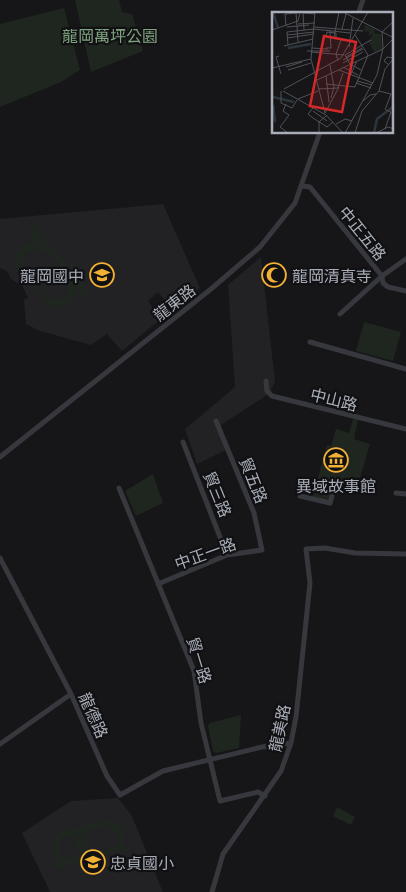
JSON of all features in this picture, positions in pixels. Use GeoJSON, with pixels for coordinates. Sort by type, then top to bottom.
{"type":"FeatureCollection","features":[{"type":"Feature","properties":{"kind":"street"},"geometry":{"type":"LineString","coordinates":[[359,12],[363,0]]}},
{"type":"Feature","properties":{"kind":"street","name":"龍東路"},"geometry":{"type":"LineString","coordinates":[[0,457],[246,260],[273,233],[294,203],[302,186],[319,134]]}},
{"type":"Feature","properties":{"kind":"street","name":"中正五路"},"geometry":{"type":"LineString","coordinates":[[302,186],[310,187],[382,276],[383,283],[388,287],[406,291]]}},
{"type":"Feature","properties":{"kind":"street"},"geometry":{"type":"LineString","coordinates":[[340,314],[382,276],[406,259]]}},
{"type":"Feature","properties":{"kind":"street"},"geometry":{"type":"LineString","coordinates":[[310,342],[406,369]]}},
{"type":"Feature","properties":{"kind":"street","name":"中山路"},"geometry":{"type":"LineString","coordinates":[[266,381],[267,391],[272,396],[406,429]]}},
{"type":"Feature","properties":{"kind":"street","name":"貿五路"},"geometry":{"type":"LineString","coordinates":[[216,421],[254,513],[262,550]]}},
{"type":"Feature","properties":{"kind":"street","name":"貿三路"},"geometry":{"type":"LineString","coordinates":[[183,442],[227,555]]}},
{"type":"Feature","properties":{"kind":"street"},"geometry":{"type":"LineString","coordinates":[[300,496],[330,503],[336,482]]}},
{"type":"Feature","properties":{"kind":"street","name":"貿一路"},"geometry":{"type":"LineString","coordinates":[[119,488],[194,671],[201,723],[220,802],[258,792],[265,796]]}},
{"type":"Feature","properties":{"kind":"street"},"geometry":{"type":"LineString","coordinates":[[396,493],[406,494]]}},
{"type":"Feature","properties":{"kind":"street","name":"龍美路"},"geometry":{"type":"LineString","coordinates":[[212,892],[223,854],[281,771],[290,743],[296,717],[310,583],[306,549],[325,548],[355,553],[406,554]]}},
{"type":"Feature","properties":{"kind":"street","name":"中正一路"},"geometry":{"type":"LineString","coordinates":[[158,584],[227,555],[262,550]]}},
{"type":"Feature","properties":{"kind":"street","name":"龍德路"},"geometry":{"type":"LineString","coordinates":[[0,558],[71,694],[107,776],[120,795],[163,771],[210,759]]}},
{"type":"Feature","properties":{"kind":"street"},"geometry":{"type":"LineString","coordinates":[[0,744],[71,694]]}},
{"type":"Feature","properties":{"kind":"street"},"geometry":{"type":"LineString","coordinates":[[210,759],[290,743]]}},
{"type":"Feature","properties":{"kind":"shaded area","name":"龍岡國中"},"geometry":{"type":"Polygon","coordinates":[[[163,204],[200,288],[173,309],[158,292],[148,301],[161,319],[122,351],[107,334],[91,345],[40,331],[26,324],[24,300],[28,298],[23,287],[11,279],[7,271],[0,268],[0,219],[163,204]]]}},
{"type":"Feature","properties":{"kind":"shaded area"},"geometry":{"type":"Polygon","coordinates":[[[261,257],[275,381],[270,393],[221,425],[228,449],[197,464],[185,429],[235,387],[228,285],[261,257]]]}},
{"type":"Feature","properties":{"kind":"shaded area","name":"忠貞國小"},"geometry":{"type":"Polygon","coordinates":[[[118,798],[132,816],[163,892],[50,892],[22,833],[71,801],[118,798]]]}},
{"type":"Feature","properties":{"kind":"green space","name":"龍岡萬坪公園"},"geometry":{"type":"Polygon","coordinates":[[[75,0],[119,0],[122,12],[132,14],[143,51],[91,72],[75,0]]]}},
{"type":"Feature","properties":{"kind":"green space","name":"龍岡萬坪公園"},"geometry":{"type":"Polygon","coordinates":[[[64,8],[80,70],[61,82],[0,107],[0,24],[64,8]]]}},
{"type":"Feature","properties":{"kind":"green space"},"geometry":{"type":"Polygon","coordinates":[[[35,226],[92,295],[88,299],[77,289],[68,302],[61,306],[52,307],[14,267],[14,259],[22,245],[37,243],[28,231],[35,226]],[[36,249],[27,252],[24,258],[24,265],[27,273],[45,294],[53,299],[62,298],[68,290],[68,282],[61,267],[42,251],[36,249]]]}},
{"type":"Feature","properties":{"kind":"green space"},"geometry":{"type":"Polygon","coordinates":[[[364,322],[401,332],[393,361],[356,351],[364,322]]]}},
{"type":"Feature","properties":{"kind":"green space"},"geometry":{"type":"Polygon","coordinates":[[[353,419],[358,420],[354,439],[370,444],[358,485],[339,481],[331,506],[312,500],[327,445],[331,446],[336,429],[349,433],[353,419]]]}},
{"type":"Feature","properties":{"kind":"green space"},"geometry":{"type":"Polygon","coordinates":[[[153,474],[163,503],[136,516],[125,491],[153,474]]]}},
{"type":"Feature","properties":{"kind":"green space"},"geometry":{"type":"Polygon","coordinates":[[[241,715],[239,748],[216,753],[213,751],[208,726],[210,723],[241,715]]]}},
{"type":"Feature","properties":{"kind":"green space"},"geometry":{"type":"Polygon","coordinates":[[[337,807],[355,817],[351,825],[333,816],[337,807]]]}},
{"type":"Feature","properties":{"kind":"green space"},"geometry":{"type":"Polygon","coordinates":[[[108,819],[121,825],[125,830],[122,845],[124,844],[126,849],[56,869],[55,864],[61,862],[55,855],[53,847],[60,832],[108,819]],[[110,826],[62,838],[59,844],[60,854],[67,859],[113,847],[119,840],[115,831],[110,826]]]}},
{"type":"Feature","properties":{"kind":"green space"},"geometry":{"type":"Polygon","coordinates":[[[85,833],[90,852],[79,855],[74,836],[85,833]]]}},
{"type":"Feature","properties":{"kind":"place","name":"龍岡國中"},"geometry":{"type":"Point","coordinates":[102,275]}},
{"type":"Feature","properties":{"kind":"place","name":"龍岡清真寺"},"geometry":{"type":"Point","coordinates":[274,275]}},
{"type":"Feature","properties":{"kind":"place","name":"異域故事館"},"geometry":{"type":"Point","coordinates":[336,460]}},
{"type":"Feature","properties":{"kind":"place","name":"忠貞國小"},"geometry":{"type":"Point","coordinates":[93,862]}}]}
